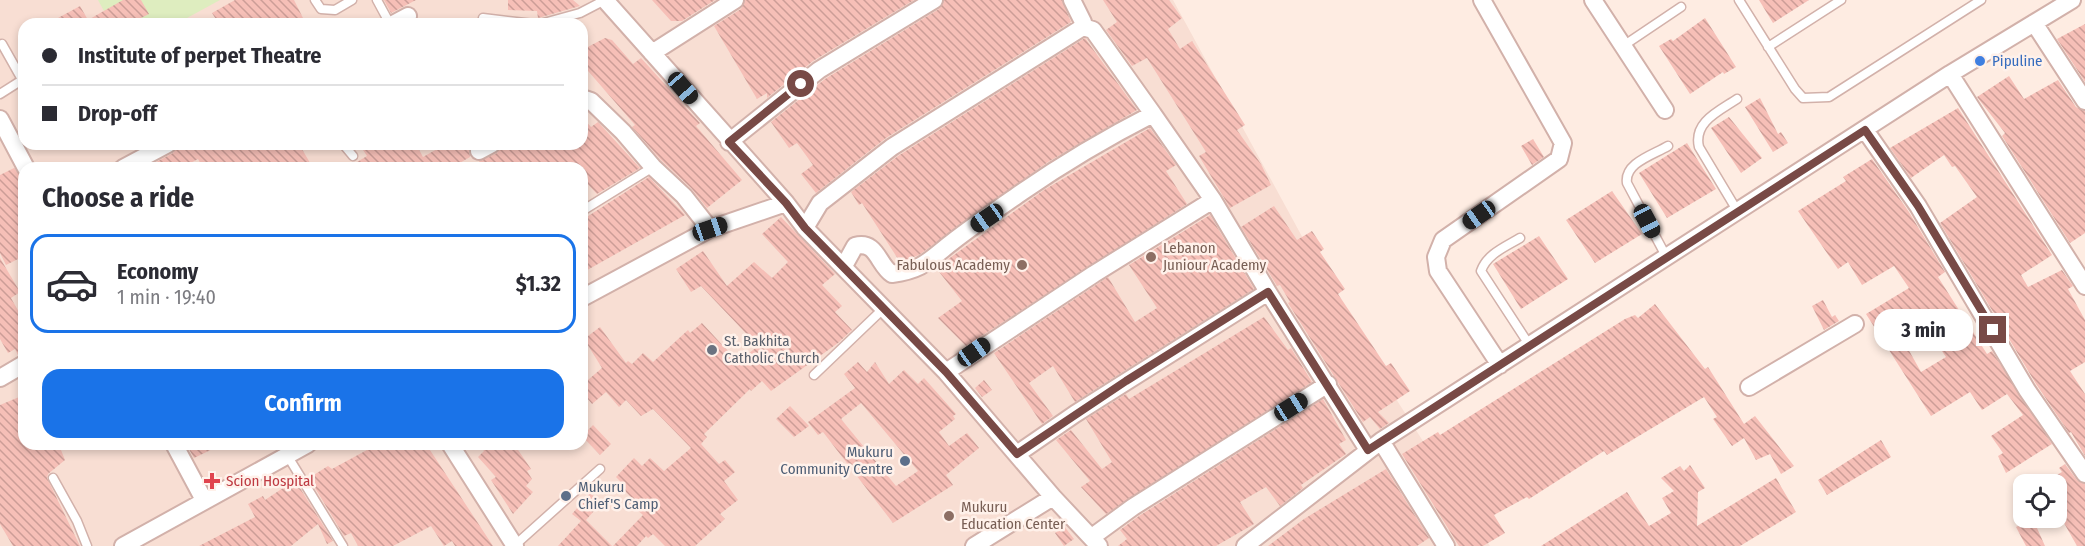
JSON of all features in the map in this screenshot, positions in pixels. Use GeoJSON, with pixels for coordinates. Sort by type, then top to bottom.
{"type":"FeatureCollection","features":[{"type":"Feature","properties":{"kind":"street"},"geometry":{"type":"LineString","coordinates":[[605,0],[729,142],[786,203],[805,228],[946,372],[1053,497],[1096,542],[1143,500],[1328,384]]}},
{"type":"Feature","properties":{"kind":"street"},"geometry":{"type":"LineString","coordinates":[[652,53],[735,0]]}},
{"type":"Feature","properties":{"kind":"street"},"geometry":{"type":"LineString","coordinates":[[729,142],[819,70],[934,0]]}},
{"type":"Feature","properties":{"kind":"street"},"geometry":{"type":"LineString","coordinates":[[1072,0],[1083,22],[1083,27]]}},
{"type":"Feature","properties":{"kind":"street"},"geometry":{"type":"LineString","coordinates":[[1482,0],[1563,143],[1559,159],[1443,240],[1436,257],[1438,271],[1500,365]]}},
{"type":"Feature","properties":{"kind":"street"},"geometry":{"type":"LineString","coordinates":[[1593,0],[1665,110]]}},
{"type":"Feature","properties":{"kind":"street"},"geometry":{"type":"LineString","coordinates":[[1245,546],[1374,445],[1530,347],[1950,74],[2072,0]]}},
{"type":"Feature","properties":{"kind":"street"},"geometry":{"type":"LineString","coordinates":[[2034,23],[2085,101]]}},
{"type":"Feature","properties":{"kind":"street"},"geometry":{"type":"LineString","coordinates":[[805,228],[820,203],[892,147],[1083,27],[1093,30],[1213,200],[1268,292],[1328,384],[1374,445],[1441,544]]}},
{"type":"Feature","properties":{"kind":"street"},"geometry":{"type":"LineString","coordinates":[[1950,74],[2085,286]]}},
{"type":"Feature","properties":{"kind":"street"},"geometry":{"type":"LineString","coordinates":[[588,100],[652,167],[684,196],[710,229]]}},
{"type":"Feature","properties":{"kind":"street"},"geometry":{"type":"LineString","coordinates":[[844,266],[855,246],[860,244],[875,251],[892,274],[907,273],[933,261],[949,244],[1024,190],[1092,147],[1153,114]]}},
{"type":"Feature","properties":{"kind":"street"},"geometry":{"type":"LineString","coordinates":[[0,119],[6,145],[21,162]]}},
{"type":"Feature","properties":{"kind":"street"},"geometry":{"type":"LineString","coordinates":[[1865,130],[1918,206],[2027,390],[2085,474]]}},
{"type":"Feature","properties":{"kind":"street"},"geometry":{"type":"LineString","coordinates":[[134,162],[157,150]]}},
{"type":"Feature","properties":{"kind":"street"},"geometry":{"type":"LineString","coordinates":[[946,372],[1103,268],[1213,200]]}},
{"type":"Feature","properties":{"kind":"street"},"geometry":{"type":"LineString","coordinates":[[588,295],[710,229],[786,203]]}},
{"type":"Feature","properties":{"kind":"street"},"geometry":{"type":"LineString","coordinates":[[1017,454],[1126,381],[1268,292]]}},
{"type":"Feature","properties":{"kind":"street"},"geometry":{"type":"LineString","coordinates":[[1749,387],[1855,324]]}},
{"type":"Feature","properties":{"kind":"street"},"geometry":{"type":"LineString","coordinates":[[0,378],[18,368]]}},
{"type":"Feature","properties":{"kind":"street"},"geometry":{"type":"LineString","coordinates":[[177,450],[204,500]]}},
{"type":"Feature","properties":{"kind":"street"},"geometry":{"type":"LineString","coordinates":[[123,546],[296,450]]}},
{"type":"Feature","properties":{"kind":"street"},"geometry":{"type":"LineString","coordinates":[[454,450],[515,546]]}},
{"type":"Feature","properties":{"kind":"street"},"geometry":{"type":"LineString","coordinates":[[974,546],[1053,497]]}},
{"type":"Feature","properties":{"kind":"lane"},"geometry":{"type":"LineString","coordinates":[[315,0],[321,9],[328,11],[335,10],[352,0]]}},
{"type":"Feature","properties":{"kind":"lane"},"geometry":{"type":"LineString","coordinates":[[377,0],[394,18]]}},
{"type":"Feature","properties":{"kind":"lane"},"geometry":{"type":"LineString","coordinates":[[562,18],[580,13],[605,0]]}},
{"type":"Feature","properties":{"kind":"lane"},"geometry":{"type":"LineString","coordinates":[[1740,0],[1768,47],[1803,98],[1829,97],[1981,0]]}},
{"type":"Feature","properties":{"kind":"lane"},"geometry":{"type":"LineString","coordinates":[[1768,47],[1842,0]]}},
{"type":"Feature","properties":{"kind":"lane"},"geometry":{"type":"LineString","coordinates":[[1623,46],[1680,7]]}},
{"type":"Feature","properties":{"kind":"lane"},"geometry":{"type":"LineString","coordinates":[[2,44],[18,73]]}},
{"type":"Feature","properties":{"kind":"lane"},"geometry":{"type":"LineString","coordinates":[[0,94],[18,85]]}},
{"type":"Feature","properties":{"kind":"lane"},"geometry":{"type":"LineString","coordinates":[[1737,99],[1706,120],[1697,138],[1699,147],[1738,212]]}},
{"type":"Feature","properties":{"kind":"lane"},"geometry":{"type":"LineString","coordinates":[[1667,258],[1627,183],[1626,175],[1630,167],[1668,146]]}},
{"type":"Feature","properties":{"kind":"lane"},"geometry":{"type":"LineString","coordinates":[[348,150],[353,156]]}},
{"type":"Feature","properties":{"kind":"lane"},"geometry":{"type":"LineString","coordinates":[[588,207],[652,167]]}},
{"type":"Feature","properties":{"kind":"lane"},"geometry":{"type":"LineString","coordinates":[[1520,238],[1494,253],[1484,263],[1481,271],[1530,347]]}},
{"type":"Feature","properties":{"kind":"lane"},"geometry":{"type":"LineString","coordinates":[[814,375],[883,309]]}},
{"type":"Feature","properties":{"kind":"lane"},"geometry":{"type":"LineString","coordinates":[[286,455],[343,546]]}},
{"type":"Feature","properties":{"kind":"lane"},"geometry":{"type":"LineString","coordinates":[[515,546],[600,469]]}},
{"type":"Feature","properties":{"kind":"lane"},"geometry":{"type":"LineString","coordinates":[[53,477],[77,520],[87,546]]}},
{"type":"Feature","properties":{"kind":"shaded area"},"geometry":{"type":"Polygon","coordinates":[[[0,0],[1173,0],[1359,341],[1490,546],[0,546],[0,0]]]}},
{"type":"Feature","properties":{"kind":"green space"},"geometry":{"type":"Polygon","coordinates":[[[98,0],[220,0],[187,18],[108,18],[98,0]]]}},
{"type":"Feature","properties":{"kind":"building"},"geometry":{"type":"Polygon","coordinates":[[[123,0],[141,0],[149,14],[141,18],[92,18],[123,0]]]}},
{"type":"Feature","properties":{"kind":"building"},"geometry":{"type":"Polygon","coordinates":[[[235,0],[294,0],[303,18],[215,18],[212,13],[235,0]]]}},
{"type":"Feature","properties":{"kind":"building"},"geometry":{"type":"Polygon","coordinates":[[[384,0],[416,0],[391,13],[384,0]]]}},
{"type":"Feature","properties":{"kind":"building"},"geometry":{"type":"Polygon","coordinates":[[[508,0],[573,0],[580,6],[538,18],[537,11],[508,10],[508,0]]]}},
{"type":"Feature","properties":{"kind":"building"},"geometry":{"type":"Polygon","coordinates":[[[652,0],[715,0],[682,21],[671,21],[652,0]]]}},
{"type":"Feature","properties":{"kind":"building"},"geometry":{"type":"Polygon","coordinates":[[[745,0],[914,0],[813,61],[767,98],[767,93],[757,99],[714,26],[741,9],[745,0]]]}},
{"type":"Feature","properties":{"kind":"building"},"geometry":{"type":"Polygon","coordinates":[[[944,0],[1062,0],[1071,22],[886,138],[816,193],[801,174],[813,165],[797,143],[789,148],[771,122],[825,79],[939,9],[944,0]]]}},
{"type":"Feature","properties":{"kind":"building"},"geometry":{"type":"Polygon","coordinates":[[[1103,0],[1169,0],[1182,18],[1168,29],[1180,49],[1192,41],[1245,125],[1237,130],[1261,164],[1271,185],[1230,208],[1199,156],[1206,152],[1147,58],[1132,66],[1106,30],[1117,22],[1103,0]]]}},
{"type":"Feature","properties":{"kind":"building"},"geometry":{"type":"Polygon","coordinates":[[[1759,0],[1809,0],[1773,23],[1759,0]]]}},
{"type":"Feature","properties":{"kind":"building"},"geometry":{"type":"Polygon","coordinates":[[[80,6],[87,18],[58,18],[80,6]]]}},
{"type":"Feature","properties":{"kind":"building"},"geometry":{"type":"Polygon","coordinates":[[[1705,18],[1736,67],[1724,74],[1723,72],[1690,94],[1659,46],[1671,39],[1673,41],[1705,18]]]}},
{"type":"Feature","properties":{"kind":"building"},"geometry":{"type":"Polygon","coordinates":[[[2085,24],[2085,82],[2057,39],[2085,24]]]}},
{"type":"Feature","properties":{"kind":"building"},"geometry":{"type":"Polygon","coordinates":[[[605,38],[612,40],[633,64],[641,58],[700,123],[696,126],[742,180],[707,208],[691,188],[661,160],[632,127],[635,125],[588,71],[588,47],[605,38]]]}},
{"type":"Feature","properties":{"kind":"building"},"geometry":{"type":"Polygon","coordinates":[[[1085,38],[1137,110],[1048,162],[919,255],[900,262],[862,203],[859,205],[851,192],[898,156],[1085,38]]]}},
{"type":"Feature","properties":{"kind":"building"},"geometry":{"type":"Polygon","coordinates":[[[2009,76],[2024,99],[2058,80],[2076,107],[2085,111],[2085,233],[2070,243],[2002,136],[2005,133],[1977,97],[2009,76]]]}},
{"type":"Feature","properties":{"kind":"building"},"geometry":{"type":"Polygon","coordinates":[[[1760,98],[1778,134],[1781,132],[1788,143],[1773,152],[1745,107],[1760,98]]]}},
{"type":"Feature","properties":{"kind":"building"},"geometry":{"type":"Polygon","coordinates":[[[1958,108],[2052,255],[2021,275],[2028,287],[2062,270],[2073,286],[2068,289],[2085,320],[2085,362],[2070,371],[2085,394],[2085,456],[2071,432],[2069,433],[2036,384],[1940,223],[1977,197],[1955,166],[1952,167],[1944,155],[1911,178],[1890,148],[1958,108]]]}},
{"type":"Feature","properties":{"kind":"building"},"geometry":{"type":"Polygon","coordinates":[[[1729,117],[1762,158],[1741,173],[1711,128],[1729,117]]]}},
{"type":"Feature","properties":{"kind":"building"},"geometry":{"type":"Polygon","coordinates":[[[598,122],[640,168],[597,194],[588,184],[588,162],[479,162],[499,150],[588,150],[588,124],[591,127],[598,122]]]}},
{"type":"Feature","properties":{"kind":"building"},"geometry":{"type":"Polygon","coordinates":[[[1150,128],[1176,165],[1166,171],[1187,204],[966,346],[938,318],[962,301],[936,268],[1044,190],[1150,128]]]}},
{"type":"Feature","properties":{"kind":"building"},"geometry":{"type":"Polygon","coordinates":[[[1533,139],[1544,157],[1532,165],[1521,146],[1533,139]]]}},
{"type":"Feature","properties":{"kind":"building"},"geometry":{"type":"Polygon","coordinates":[[[1687,143],[1716,189],[1667,218],[1639,173],[1687,143]]]}},
{"type":"Feature","properties":{"kind":"building"},"geometry":{"type":"Polygon","coordinates":[[[175,150],[302,150],[310,162],[200,162],[198,159],[192,162],[156,162],[175,150]]]}},
{"type":"Feature","properties":{"kind":"building"},"geometry":{"type":"Polygon","coordinates":[[[363,150],[419,150],[423,157],[435,150],[469,150],[470,157],[461,162],[357,162],[367,156],[363,150]]]}},
{"type":"Feature","properties":{"kind":"building"},"geometry":{"type":"Polygon","coordinates":[[[1872,159],[1909,212],[1945,272],[1938,277],[1987,354],[1992,351],[2052,444],[2006,473],[1998,456],[2003,453],[1991,436],[2023,415],[2007,394],[1982,410],[1970,392],[1931,416],[1866,314],[1909,288],[1894,266],[1862,285],[1848,262],[1838,269],[1798,211],[1846,181],[1843,177],[1872,159]],[[1925,326],[1902,338],[1921,372],[1946,357],[1925,326]]]}},
{"type":"Feature","properties":{"kind":"building"},"geometry":{"type":"Polygon","coordinates":[[[14,168],[18,172],[18,259],[6,265],[0,253],[0,175],[14,168]]]}},
{"type":"Feature","properties":{"kind":"building"},"geometry":{"type":"Polygon","coordinates":[[[649,177],[685,215],[588,270],[588,216],[649,177]]]}},
{"type":"Feature","properties":{"kind":"building"},"geometry":{"type":"Polygon","coordinates":[[[1612,191],[1642,234],[1595,263],[1566,220],[1612,191]]]}},
{"type":"Feature","properties":{"kind":"building"},"geometry":{"type":"Polygon","coordinates":[[[1274,206],[1297,240],[1312,231],[1324,249],[1320,252],[1345,289],[1338,294],[1386,366],[1391,363],[1410,391],[1378,412],[1389,423],[1380,429],[1370,417],[1363,422],[1288,303],[1290,302],[1280,285],[1277,286],[1241,227],[1274,206]]]}},
{"type":"Feature","properties":{"kind":"building"},"geometry":{"type":"Polygon","coordinates":[[[1210,215],[1254,289],[1075,402],[1053,366],[1029,383],[1053,416],[1042,424],[994,353],[1108,277],[1135,322],[1157,308],[1129,265],[1210,215]]]}},
{"type":"Feature","properties":{"kind":"building"},"geometry":{"type":"Polygon","coordinates":[[[781,217],[835,274],[822,285],[842,306],[835,312],[852,330],[838,343],[771,391],[762,381],[751,391],[750,389],[704,434],[707,437],[701,444],[719,464],[725,460],[735,472],[724,481],[738,500],[720,514],[725,519],[695,546],[665,546],[653,534],[648,538],[646,536],[637,546],[613,546],[643,515],[627,501],[631,497],[616,477],[634,458],[642,466],[650,458],[664,471],[691,448],[653,409],[641,416],[626,400],[619,407],[606,392],[592,404],[588,399],[588,380],[602,368],[588,345],[588,336],[600,327],[626,363],[628,361],[632,364],[643,353],[653,362],[688,330],[690,333],[702,323],[738,362],[758,346],[701,286],[691,292],[676,269],[703,251],[727,286],[754,262],[772,278],[788,262],[762,234],[781,217]]]}},
{"type":"Feature","properties":{"kind":"building"},"geometry":{"type":"Polygon","coordinates":[[[1539,236],[1568,279],[1521,309],[1493,264],[1539,236]]]}},
{"type":"Feature","properties":{"kind":"building"},"geometry":{"type":"Polygon","coordinates":[[[0,258],[18,289],[18,293],[11,298],[18,310],[18,355],[15,349],[8,353],[0,339],[0,258]]]}},
{"type":"Feature","properties":{"kind":"building"},"geometry":{"type":"Polygon","coordinates":[[[1823,300],[1832,317],[1835,315],[1839,321],[1824,330],[1812,306],[1823,300]]]}},
{"type":"Feature","properties":{"kind":"building"},"geometry":{"type":"Polygon","coordinates":[[[1655,304],[1705,369],[1708,367],[1744,424],[1755,416],[1794,466],[1781,474],[1770,454],[1756,460],[1744,438],[1732,446],[1713,419],[1717,417],[1704,397],[1607,455],[1604,451],[1529,499],[1527,497],[1494,515],[1505,533],[1483,546],[1459,546],[1402,454],[1438,432],[1440,435],[1625,319],[1635,315],[1638,318],[1655,304]]]}},
{"type":"Feature","properties":{"kind":"building"},"geometry":{"type":"Polygon","coordinates":[[[1264,317],[1288,350],[1291,348],[1312,382],[1106,514],[1081,487],[1090,481],[1056,440],[1071,430],[1102,469],[1112,462],[1086,419],[1126,394],[1129,399],[1264,317]]]}},
{"type":"Feature","properties":{"kind":"building"},"geometry":{"type":"Polygon","coordinates":[[[858,362],[867,372],[875,362],[889,384],[904,370],[918,384],[924,378],[956,414],[953,416],[955,419],[939,432],[949,446],[967,433],[979,448],[946,475],[953,485],[893,523],[823,432],[818,435],[808,422],[855,388],[844,374],[858,362]],[[861,403],[841,419],[896,486],[918,471],[861,403]]]}},
{"type":"Feature","properties":{"kind":"building"},"geometry":{"type":"Polygon","coordinates":[[[984,380],[992,390],[982,397],[975,388],[984,380]]]}},
{"type":"Feature","properties":{"kind":"building"},"geometry":{"type":"Polygon","coordinates":[[[18,398],[18,450],[61,450],[65,460],[48,474],[47,478],[80,546],[13,546],[0,524],[0,405],[18,398]]]}},
{"type":"Feature","properties":{"kind":"building"},"geometry":{"type":"Polygon","coordinates":[[[1323,399],[1346,440],[1339,444],[1346,454],[1301,485],[1303,488],[1280,506],[1266,487],[1240,502],[1254,524],[1216,546],[1118,546],[1127,539],[1120,530],[1139,516],[1323,399]]]}},
{"type":"Feature","properties":{"kind":"building"},"geometry":{"type":"Polygon","coordinates":[[[790,406],[809,426],[794,437],[776,419],[790,406]]]}},
{"type":"Feature","properties":{"kind":"building"},"geometry":{"type":"Polygon","coordinates":[[[593,425],[611,444],[600,455],[588,442],[588,430],[593,425]]]}},
{"type":"Feature","properties":{"kind":"building"},"geometry":{"type":"Polygon","coordinates":[[[1881,440],[1891,457],[1827,495],[1818,480],[1881,440]]]}},
{"type":"Feature","properties":{"kind":"building"},"geometry":{"type":"Polygon","coordinates":[[[189,450],[211,450],[194,458],[189,450]]]}},
{"type":"Feature","properties":{"kind":"building"},"geometry":{"type":"Polygon","coordinates":[[[367,450],[430,450],[493,546],[455,546],[452,541],[444,546],[431,526],[393,546],[358,546],[351,533],[344,536],[309,478],[328,466],[332,469],[367,450]]]}},
{"type":"Feature","properties":{"kind":"building"},"geometry":{"type":"Polygon","coordinates":[[[518,450],[531,469],[527,471],[532,479],[526,486],[533,492],[513,514],[491,480],[496,477],[478,457],[484,451],[518,450]]]}},
{"type":"Feature","properties":{"kind":"building"},"geometry":{"type":"Polygon","coordinates":[[[2065,464],[2077,480],[2085,484],[2085,546],[2077,546],[2067,528],[2067,474],[2058,474],[2062,472],[2059,468],[2065,464]]]}},
{"type":"Feature","properties":{"kind":"building"},"geometry":{"type":"Polygon","coordinates":[[[1690,465],[1705,488],[1698,492],[1697,526],[1776,478],[1796,512],[1740,546],[1541,546],[1627,492],[1649,526],[1671,513],[1662,498],[1674,491],[1661,478],[1680,466],[1684,471],[1690,465]]]}},
{"type":"Feature","properties":{"kind":"building"},"geometry":{"type":"Polygon","coordinates":[[[1386,469],[1429,538],[1417,546],[1268,546],[1304,519],[1386,469]]]}},
{"type":"Feature","properties":{"kind":"building"},"geometry":{"type":"Polygon","coordinates":[[[295,480],[333,541],[327,544],[318,524],[291,546],[199,546],[255,517],[248,504],[263,496],[265,500],[295,480]]]}},
{"type":"Feature","properties":{"kind":"building"},"geometry":{"type":"Polygon","coordinates":[[[590,493],[601,503],[586,520],[612,546],[558,546],[581,521],[572,514],[590,493]]]}},
{"type":"Feature","properties":{"kind":"building"},"geometry":{"type":"Polygon","coordinates":[[[1064,526],[1074,539],[1064,546],[1055,533],[1064,526]]]}},
{"type":"Feature","properties":{"kind":"building"},"geometry":{"type":"Polygon","coordinates":[[[2017,528],[2037,528],[2045,546],[2026,546],[2017,528]]]}},
{"type":"Feature","properties":{"kind":"place","name":"Pipuline"},"geometry":{"type":"Point","coordinates":[1980,61]}},
{"type":"Feature","properties":{"kind":"place","name":"Lebanon Juniour Academy"},"geometry":{"type":"Point","coordinates":[1151,257]}},
{"type":"Feature","properties":{"kind":"place","name":"Fabulous Academy"},"geometry":{"type":"Point","coordinates":[1022,265]}},
{"type":"Feature","properties":{"kind":"place","name":"St. Bakhita Catholic Church"},"geometry":{"type":"Point","coordinates":[712,350]}},
{"type":"Feature","properties":{"kind":"place","name":"Mukuru Community Centre"},"geometry":{"type":"Point","coordinates":[905,461]}},
{"type":"Feature","properties":{"kind":"place","name":"Scion Hospital"},"geometry":{"type":"Point","coordinates":[212,481]}},
{"type":"Feature","properties":{"kind":"place","name":"Mukuru Chief'S Camp"},"geometry":{"type":"Point","coordinates":[566,496]}},
{"type":"Feature","properties":{"kind":"place","name":"Mukuru Education Center"},"geometry":{"type":"Point","coordinates":[949,516]}},
{"type":"Feature","properties":{"kind":"route"},"geometry":{"type":"LineString","coordinates":[[801,84],[729,142],[786,203],[805,228],[946,372],[1017,454],[1126,381],[1268,292],[1368,450],[1865,130],[1918,206],[1993,330]]}}]}
